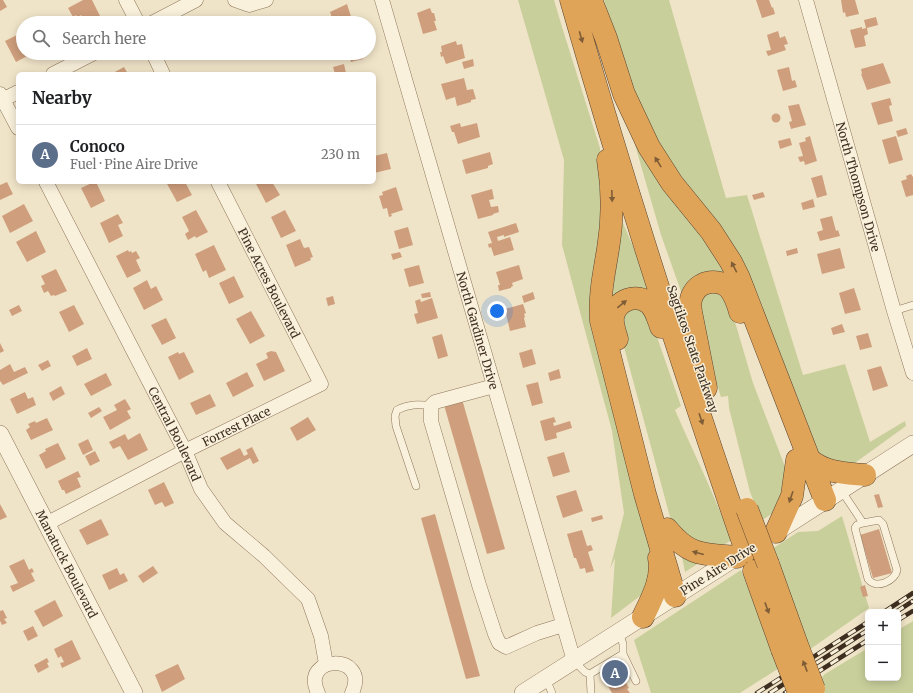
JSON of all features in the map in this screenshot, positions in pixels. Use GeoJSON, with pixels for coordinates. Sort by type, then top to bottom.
{"type":"FeatureCollection","features":[{"type":"Feature","properties":{"kind":"highway","name":"Sagtikos State Parkway"},"geometry":{"type":"LineString","coordinates":[[571,0],[596,88],[697,385],[789,646],[810,692]]}},
{"type":"Feature","properties":{"kind":"highway","name":"Sagtikos State Parkway"},"geometry":{"type":"LineString","coordinates":[[586,0],[609,87],[671,283],[697,385]]}},
{"type":"Feature","properties":{"kind":"highway"},"geometry":{"type":"LineString","coordinates":[[591,0],[606,38],[624,94],[649,147],[672,183],[711,231],[731,262],[739,278],[803,460],[792,496],[776,532]]}},
{"type":"Feature","properties":{"kind":"highway"},"geometry":{"type":"LineString","coordinates":[[596,88],[610,175],[612,204],[608,250],[600,296],[601,322],[679,594]]}},
{"type":"Feature","properties":{"kind":"highway"},"geometry":{"type":"LineString","coordinates":[[697,385],[690,300],[700,285],[716,282],[722,284],[730,290],[737,303],[803,460],[827,499]]}},
{"type":"Feature","properties":{"kind":"highway"},"geometry":{"type":"LineString","coordinates":[[643,617],[660,575],[660,526],[614,331],[613,319],[619,305],[626,300],[636,298],[649,304],[656,314],[661,327],[697,385]]}},
{"type":"Feature","properties":{"kind":"highway"},"geometry":{"type":"LineString","coordinates":[[803,460],[832,472],[865,475]]}},
{"type":"Feature","properties":{"kind":"highway"},"geometry":{"type":"LineString","coordinates":[[660,526],[677,541],[692,551],[705,554],[737,557]]}},
{"type":"Feature","properties":{"kind":"street"},"geometry":{"type":"LineString","coordinates":[[126,0],[134,16]]}},
{"type":"Feature","properties":{"kind":"street"},"geometry":{"type":"LineString","coordinates":[[165,16],[196,0]]}},
{"type":"Feature","properties":{"kind":"street"},"geometry":{"type":"LineString","coordinates":[[235,0],[249,5],[266,0]]}},
{"type":"Feature","properties":{"kind":"street","name":"North Gardiner Drive"},"geometry":{"type":"LineString","coordinates":[[382,0],[574,660]]}},
{"type":"Feature","properties":{"kind":"street","name":"North Thompson Drive"},"geometry":{"type":"LineString","coordinates":[[806,0],[913,373]]}},
{"type":"Feature","properties":{"kind":"street"},"geometry":{"type":"LineString","coordinates":[[57,72],[80,60]]}},
{"type":"Feature","properties":{"kind":"street"},"geometry":{"type":"LineString","coordinates":[[157,60],[163,72]]}},
{"type":"Feature","properties":{"kind":"street"},"geometry":{"type":"LineString","coordinates":[[16,93],[1,98],[16,124]]}},
{"type":"Feature","properties":{"kind":"street","name":"Central Boulevard"},"geometry":{"type":"LineString","coordinates":[[47,184],[185,451],[201,489],[225,524],[264,556],[308,599],[321,636],[326,664]]}},
{"type":"Feature","properties":{"kind":"street","name":"Pine Acres Boulevard"},"geometry":{"type":"LineString","coordinates":[[219,184],[321,384]]}},
{"type":"Feature","properties":{"kind":"street","name":"Forrest Place"},"geometry":{"type":"LineString","coordinates":[[46,524],[185,451],[321,384]]}},
{"type":"Feature","properties":{"kind":"street"},"geometry":{"type":"LineString","coordinates":[[494,386],[435,402],[431,406],[430,417],[433,429],[479,585],[499,643],[506,647],[537,633],[563,625]]}},
{"type":"Feature","properties":{"kind":"street","name":"Manatuck Boulevard"},"geometry":{"type":"LineString","coordinates":[[0,434],[134,693]]}},
{"type":"Feature","properties":{"kind":"street","name":"Pine Aire Drive"},"geometry":{"type":"LineString","coordinates":[[524,693],[549,686],[574,660],[913,444]]}},
{"type":"Feature","properties":{"kind":"street"},"geometry":{"type":"LineString","coordinates":[[318,693],[315,678],[319,670],[326,664],[335,662],[344,664],[351,669],[355,677],[355,686],[352,693]]}},
{"type":"Feature","properties":{"kind":"lane"},"geometry":{"type":"LineString","coordinates":[[894,311],[913,306]]}},
{"type":"Feature","properties":{"kind":"lane"},"geometry":{"type":"LineString","coordinates":[[416,486],[396,426],[395,416],[398,410],[404,406],[416,404],[431,406]]}},
{"type":"Feature","properties":{"kind":"lane"},"geometry":{"type":"LineString","coordinates":[[827,499],[863,523],[879,520],[883,524],[897,570],[893,579],[877,584],[870,582],[868,579],[855,528],[857,525],[863,523]]}},
{"type":"Feature","properties":{"kind":"lane"},"geometry":{"type":"LineString","coordinates":[[619,632],[623,644],[623,654],[636,681]]}},
{"type":"Feature","properties":{"kind":"lane"},"geometry":{"type":"LineString","coordinates":[[590,674],[623,654]]}},
{"type":"Feature","properties":{"kind":"lane"},"geometry":{"type":"LineString","coordinates":[[574,660],[585,672],[590,674]]}},
{"type":"Feature","properties":{"kind":"lane"},"geometry":{"type":"LineString","coordinates":[[590,674],[591,693]]}},
{"type":"Feature","properties":{"kind":"green space"},"geometry":{"type":"Polygon","coordinates":[[[518,0],[554,0],[600,148],[603,184],[599,185],[605,210],[592,283],[590,324],[616,425],[628,444],[654,565],[646,588],[640,596],[611,618],[615,558],[610,569],[624,513],[612,431],[562,245],[564,160],[518,0]]]}},
{"type":"Feature","properties":{"kind":"green space"},"geometry":{"type":"Polygon","coordinates":[[[604,0],[669,0],[726,198],[747,195],[803,375],[845,364],[870,442],[905,421],[906,426],[852,465],[838,466],[812,452],[785,386],[681,186],[629,94],[604,0]]]}},
{"type":"Feature","properties":{"kind":"green space"},"geometry":{"type":"Polygon","coordinates":[[[633,138],[736,281],[683,297],[661,235],[633,138]]]}},
{"type":"Feature","properties":{"kind":"green space"},"geometry":{"type":"Polygon","coordinates":[[[616,207],[642,267],[653,297],[612,304],[616,207]]]}},
{"type":"Feature","properties":{"kind":"green space"},"geometry":{"type":"Polygon","coordinates":[[[705,288],[728,298],[753,383],[789,477],[773,513],[727,543],[720,546],[705,547],[673,528],[618,325],[633,303],[649,314],[681,406],[675,410],[710,487],[729,534],[758,512],[750,492],[729,408],[728,396],[721,397],[693,312],[705,288]]]}},
{"type":"Feature","properties":{"kind":"green space"},"geometry":{"type":"Polygon","coordinates":[[[842,516],[869,608],[865,609],[865,611],[809,650],[772,549],[798,532],[818,531],[842,516]]]}},
{"type":"Feature","properties":{"kind":"green space"},"geometry":{"type":"Polygon","coordinates":[[[682,557],[702,561],[685,572],[682,557]]]}},
{"type":"Feature","properties":{"kind":"green space"},"geometry":{"type":"Polygon","coordinates":[[[741,570],[779,668],[740,693],[651,693],[634,640],[741,570]]]}},
{"type":"Feature","properties":{"kind":"green space"},"geometry":{"type":"Polygon","coordinates":[[[913,621],[913,693],[825,693],[820,679],[825,674],[865,650],[865,681],[901,681],[901,628],[913,621]]]}},
{"type":"Feature","properties":{"kind":"building"},"geometry":{"type":"Polygon","coordinates":[[[0,0],[3,0],[7,7],[0,11],[0,0]]]}},
{"type":"Feature","properties":{"kind":"building"},"geometry":{"type":"Polygon","coordinates":[[[83,0],[92,0],[100,16],[72,16],[68,8],[83,0]]]}},
{"type":"Feature","properties":{"kind":"building"},"geometry":{"type":"Polygon","coordinates":[[[756,0],[769,0],[775,14],[762,18],[756,0]]]}},
{"type":"Feature","properties":{"kind":"building"},"geometry":{"type":"Polygon","coordinates":[[[841,0],[855,0],[859,14],[846,17],[845,12],[843,13],[841,0]]]}},
{"type":"Feature","properties":{"kind":"building"},"geometry":{"type":"Polygon","coordinates":[[[347,4],[351,16],[331,16],[330,12],[347,4]]]}},
{"type":"Feature","properties":{"kind":"building"},"geometry":{"type":"Polygon","coordinates":[[[430,8],[432,13],[434,13],[436,21],[434,21],[437,30],[423,34],[417,13],[430,8]]]}},
{"type":"Feature","properties":{"kind":"building"},"geometry":{"type":"Polygon","coordinates":[[[876,17],[878,25],[867,28],[868,34],[864,36],[866,46],[855,48],[850,30],[862,27],[862,29],[866,28],[864,20],[876,17]]]}},
{"type":"Feature","properties":{"kind":"building"},"geometry":{"type":"Polygon","coordinates":[[[778,31],[780,38],[785,36],[788,44],[784,45],[786,50],[768,56],[766,51],[771,50],[767,35],[778,31]]]}},
{"type":"Feature","properties":{"kind":"building"},"geometry":{"type":"Polygon","coordinates":[[[16,36],[16,60],[20,60],[16,62],[5,41],[16,36]]]}},
{"type":"Feature","properties":{"kind":"building"},"geometry":{"type":"Polygon","coordinates":[[[456,41],[457,45],[462,44],[465,58],[446,64],[443,56],[441,57],[441,46],[456,41]]]}},
{"type":"Feature","properties":{"kind":"building"},"geometry":{"type":"Polygon","coordinates":[[[473,59],[474,66],[464,69],[462,62],[473,59]]]}},
{"type":"Feature","properties":{"kind":"building"},"geometry":{"type":"Polygon","coordinates":[[[883,63],[891,83],[867,90],[861,74],[861,69],[883,63]]]}},
{"type":"Feature","properties":{"kind":"building"},"geometry":{"type":"Polygon","coordinates":[[[344,64],[346,72],[334,72],[333,67],[344,64]]]}},
{"type":"Feature","properties":{"kind":"building"},"geometry":{"type":"Polygon","coordinates":[[[124,67],[127,72],[115,72],[124,67]]]}},
{"type":"Feature","properties":{"kind":"building"},"geometry":{"type":"Polygon","coordinates":[[[789,67],[792,81],[795,80],[797,87],[783,91],[777,70],[789,67]]]}},
{"type":"Feature","properties":{"kind":"building"},"geometry":{"type":"Polygon","coordinates":[[[464,78],[467,90],[473,89],[476,99],[457,106],[455,97],[446,100],[441,84],[464,78]]]}},
{"type":"Feature","properties":{"kind":"building"},"geometry":{"type":"Polygon","coordinates":[[[890,98],[892,105],[889,106],[893,121],[878,125],[871,103],[890,98]]]}},
{"type":"Feature","properties":{"kind":"building"},"geometry":{"type":"Polygon","coordinates":[[[799,104],[806,125],[791,129],[789,122],[792,121],[788,106],[799,104]]]}},
{"type":"Feature","properties":{"kind":"building"},"geometry":{"type":"Polygon","coordinates":[[[774,114],[778,114],[780,118],[778,122],[774,122],[772,120],[772,116],[774,114]]]}},
{"type":"Feature","properties":{"kind":"building"},"geometry":{"type":"Polygon","coordinates":[[[460,123],[461,127],[477,123],[480,137],[458,144],[454,132],[452,132],[450,126],[460,123]]]}},
{"type":"Feature","properties":{"kind":"building"},"geometry":{"type":"Polygon","coordinates":[[[906,128],[908,134],[898,137],[896,131],[906,128]]]}},
{"type":"Feature","properties":{"kind":"building"},"geometry":{"type":"Polygon","coordinates":[[[810,136],[817,161],[805,165],[804,161],[800,162],[798,157],[803,156],[799,143],[806,141],[805,138],[810,136]]]}},
{"type":"Feature","properties":{"kind":"building"},"geometry":{"type":"Polygon","coordinates":[[[896,136],[903,160],[889,164],[882,140],[896,136]]]}},
{"type":"Feature","properties":{"kind":"building"},"geometry":{"type":"Polygon","coordinates":[[[790,138],[792,145],[780,149],[778,141],[790,138]]]}},
{"type":"Feature","properties":{"kind":"building"},"geometry":{"type":"Polygon","coordinates":[[[490,152],[493,164],[488,166],[488,168],[466,174],[462,160],[490,152]]]}},
{"type":"Feature","properties":{"kind":"building"},"geometry":{"type":"Polygon","coordinates":[[[387,153],[391,169],[376,173],[376,156],[387,153]]]}},
{"type":"Feature","properties":{"kind":"building"},"geometry":{"type":"Polygon","coordinates":[[[911,174],[913,177],[913,195],[906,197],[901,181],[907,179],[906,176],[911,174]]]}},
{"type":"Feature","properties":{"kind":"building"},"geometry":{"type":"Polygon","coordinates":[[[822,175],[827,195],[817,198],[811,178],[822,175]]]}},
{"type":"Feature","properties":{"kind":"building"},"geometry":{"type":"Polygon","coordinates":[[[7,182],[13,194],[0,200],[0,185],[7,182]]]}},
{"type":"Feature","properties":{"kind":"building"},"geometry":{"type":"Polygon","coordinates":[[[90,184],[97,184],[105,201],[91,208],[81,188],[90,184]]]}},
{"type":"Feature","properties":{"kind":"building"},"geometry":{"type":"Polygon","coordinates":[[[167,184],[186,184],[192,195],[177,202],[167,184]]]}},
{"type":"Feature","properties":{"kind":"building"},"geometry":{"type":"Polygon","coordinates":[[[256,184],[273,184],[280,195],[266,203],[256,184]]]}},
{"type":"Feature","properties":{"kind":"building"},"geometry":{"type":"Polygon","coordinates":[[[396,187],[403,210],[391,214],[392,216],[389,217],[387,208],[383,209],[379,196],[383,195],[382,192],[396,187]]]}},
{"type":"Feature","properties":{"kind":"building"},"geometry":{"type":"Polygon","coordinates":[[[492,189],[494,199],[489,200],[491,207],[498,206],[499,212],[478,219],[471,195],[492,189]]]}},
{"type":"Feature","properties":{"kind":"building"},"geometry":{"type":"Polygon","coordinates":[[[763,192],[765,197],[754,200],[752,195],[763,192]]]}},
{"type":"Feature","properties":{"kind":"building"},"geometry":{"type":"Polygon","coordinates":[[[813,199],[815,207],[803,210],[801,203],[813,199]]]}},
{"type":"Feature","properties":{"kind":"building"},"geometry":{"type":"Polygon","coordinates":[[[24,204],[33,221],[10,233],[2,216],[24,204]]]}},
{"type":"Feature","properties":{"kind":"building"},"geometry":{"type":"Polygon","coordinates":[[[196,210],[208,232],[188,240],[185,234],[189,231],[182,217],[196,210]]]}},
{"type":"Feature","properties":{"kind":"building"},"geometry":{"type":"Polygon","coordinates":[[[285,210],[296,231],[281,238],[271,217],[285,210]]]}},
{"type":"Feature","properties":{"kind":"building"},"geometry":{"type":"Polygon","coordinates":[[[118,214],[123,223],[118,225],[123,236],[109,243],[100,223],[118,214]]]}},
{"type":"Feature","properties":{"kind":"building"},"geometry":{"type":"Polygon","coordinates":[[[832,216],[836,231],[838,230],[840,236],[820,241],[817,232],[823,230],[820,219],[832,216]]]}},
{"type":"Feature","properties":{"kind":"building"},"geometry":{"type":"Polygon","coordinates":[[[516,223],[519,232],[504,237],[504,235],[497,237],[498,241],[510,237],[514,250],[494,256],[491,247],[489,248],[488,244],[492,243],[488,232],[516,223]]]}},
{"type":"Feature","properties":{"kind":"building"},"geometry":{"type":"Polygon","coordinates":[[[408,227],[413,245],[399,249],[394,231],[408,227]]]}},
{"type":"Feature","properties":{"kind":"building"},"geometry":{"type":"Polygon","coordinates":[[[36,231],[46,252],[27,262],[16,242],[36,231]]]}},
{"type":"Feature","properties":{"kind":"building"},"geometry":{"type":"Polygon","coordinates":[[[300,239],[304,248],[309,247],[313,257],[310,258],[311,260],[295,267],[286,245],[300,239]]]}},
{"type":"Feature","properties":{"kind":"building"},"geometry":{"type":"Polygon","coordinates":[[[214,245],[226,270],[209,278],[206,270],[203,272],[195,254],[214,245]]]}},
{"type":"Feature","properties":{"kind":"building"},"geometry":{"type":"Polygon","coordinates":[[[797,248],[798,253],[787,256],[786,251],[797,248]]]}},
{"type":"Feature","properties":{"kind":"building"},"geometry":{"type":"Polygon","coordinates":[[[840,248],[845,268],[822,274],[817,254],[840,248]]]}},
{"type":"Feature","properties":{"kind":"building"},"geometry":{"type":"Polygon","coordinates":[[[128,250],[132,253],[136,251],[140,258],[136,260],[141,271],[127,278],[116,256],[128,250]]]}},
{"type":"Feature","properties":{"kind":"building"},"geometry":{"type":"Polygon","coordinates":[[[400,252],[402,257],[393,260],[391,254],[400,252]]]}},
{"type":"Feature","properties":{"kind":"building"},"geometry":{"type":"Polygon","coordinates":[[[419,265],[424,283],[409,287],[404,269],[419,265]]]}},
{"type":"Feature","properties":{"kind":"building"},"geometry":{"type":"Polygon","coordinates":[[[519,265],[523,279],[512,283],[513,286],[511,288],[499,291],[498,285],[500,285],[496,272],[519,265]]]}},
{"type":"Feature","properties":{"kind":"building"},"geometry":{"type":"Polygon","coordinates":[[[56,269],[67,291],[51,296],[48,291],[44,293],[41,286],[45,284],[41,276],[56,269]]]}},
{"type":"Feature","properties":{"kind":"building"},"geometry":{"type":"Polygon","coordinates":[[[234,276],[244,297],[229,304],[219,283],[234,276]]]}},
{"type":"Feature","properties":{"kind":"building"},"geometry":{"type":"Polygon","coordinates":[[[147,280],[151,289],[156,286],[163,300],[144,310],[133,288],[147,280]]]}},
{"type":"Feature","properties":{"kind":"building"},"geometry":{"type":"Polygon","coordinates":[[[854,288],[861,310],[845,314],[839,293],[854,288]]]}},
{"type":"Feature","properties":{"kind":"building"},"geometry":{"type":"Polygon","coordinates":[[[430,292],[431,297],[422,298],[421,294],[430,292]]]}},
{"type":"Feature","properties":{"kind":"building"},"geometry":{"type":"Polygon","coordinates":[[[533,292],[535,299],[524,303],[522,296],[533,292]]]}},
{"type":"Feature","properties":{"kind":"building"},"geometry":{"type":"Polygon","coordinates":[[[333,296],[335,304],[328,306],[326,298],[333,296]]]}},
{"type":"Feature","properties":{"kind":"building"},"geometry":{"type":"Polygon","coordinates":[[[432,298],[438,318],[417,324],[414,314],[418,313],[415,301],[420,299],[421,302],[432,298]]]}},
{"type":"Feature","properties":{"kind":"building"},"geometry":{"type":"Polygon","coordinates":[[[523,304],[526,313],[524,314],[524,318],[526,327],[510,331],[505,309],[523,304]]]}},
{"type":"Feature","properties":{"kind":"building"},"geometry":{"type":"Polygon","coordinates":[[[19,305],[22,311],[12,316],[9,310],[19,305]]]}},
{"type":"Feature","properties":{"kind":"building"},"geometry":{"type":"Polygon","coordinates":[[[74,305],[84,324],[69,332],[59,312],[74,305]]]}},
{"type":"Feature","properties":{"kind":"building"},"geometry":{"type":"Polygon","coordinates":[[[251,311],[265,336],[250,344],[236,319],[251,311]]]}},
{"type":"Feature","properties":{"kind":"building"},"geometry":{"type":"Polygon","coordinates":[[[166,318],[176,338],[162,345],[151,325],[166,318]]]}},
{"type":"Feature","properties":{"kind":"building"},"geometry":{"type":"Polygon","coordinates":[[[842,324],[845,332],[833,335],[831,328],[842,324]]]}},
{"type":"Feature","properties":{"kind":"building"},"geometry":{"type":"Polygon","coordinates":[[[868,333],[872,347],[860,350],[856,336],[868,333]]]}},
{"type":"Feature","properties":{"kind":"building"},"geometry":{"type":"Polygon","coordinates":[[[442,334],[448,356],[438,359],[432,337],[442,334]]]}},
{"type":"Feature","properties":{"kind":"building"},"geometry":{"type":"Polygon","coordinates":[[[0,343],[4,351],[0,353],[0,343]]]}},
{"type":"Feature","properties":{"kind":"building"},"geometry":{"type":"Polygon","coordinates":[[[87,348],[92,359],[77,366],[72,356],[87,348]]]}},
{"type":"Feature","properties":{"kind":"building"},"geometry":{"type":"Polygon","coordinates":[[[532,349],[536,364],[523,368],[519,353],[532,349]]]}},
{"type":"Feature","properties":{"kind":"building"},"geometry":{"type":"Polygon","coordinates":[[[271,351],[276,352],[285,371],[264,381],[256,364],[268,358],[266,353],[271,351]]]}},
{"type":"Feature","properties":{"kind":"building"},"geometry":{"type":"Polygon","coordinates":[[[178,352],[179,354],[184,352],[194,372],[179,380],[168,357],[178,352]]]}},
{"type":"Feature","properties":{"kind":"building"},"geometry":{"type":"Polygon","coordinates":[[[48,360],[51,366],[42,371],[38,365],[48,360]]]}},
{"type":"Feature","properties":{"kind":"building"},"geometry":{"type":"Polygon","coordinates":[[[10,364],[14,372],[25,367],[28,373],[3,385],[0,381],[0,370],[10,364]]]}},
{"type":"Feature","properties":{"kind":"building"},"geometry":{"type":"Polygon","coordinates":[[[881,366],[888,386],[873,391],[867,370],[881,366]]]}},
{"type":"Feature","properties":{"kind":"building"},"geometry":{"type":"Polygon","coordinates":[[[559,369],[561,378],[550,381],[548,373],[559,369]]]}},
{"type":"Feature","properties":{"kind":"building"},"geometry":{"type":"Polygon","coordinates":[[[247,372],[254,386],[233,397],[226,383],[247,372]]]}},
{"type":"Feature","properties":{"kind":"building"},"geometry":{"type":"Polygon","coordinates":[[[106,373],[112,385],[91,396],[84,384],[106,373]]]}},
{"type":"Feature","properties":{"kind":"building"},"geometry":{"type":"Polygon","coordinates":[[[538,382],[543,403],[532,406],[526,385],[538,382]]]}},
{"type":"Feature","properties":{"kind":"building"},"geometry":{"type":"Polygon","coordinates":[[[61,386],[65,394],[53,401],[49,393],[61,386]]]}},
{"type":"Feature","properties":{"kind":"building"},"geometry":{"type":"Polygon","coordinates":[[[25,392],[28,399],[33,397],[36,405],[17,414],[10,399],[25,392]]]}},
{"type":"Feature","properties":{"kind":"building"},"geometry":{"type":"Polygon","coordinates":[[[210,394],[216,406],[196,415],[190,403],[210,394]]]}},
{"type":"Feature","properties":{"kind":"building"},"geometry":{"type":"Polygon","coordinates":[[[125,399],[131,409],[127,411],[131,418],[110,430],[103,417],[117,410],[114,405],[125,399]]]}},
{"type":"Feature","properties":{"kind":"building"},"geometry":{"type":"Polygon","coordinates":[[[462,399],[505,549],[487,554],[444,405],[462,399]]]}},
{"type":"Feature","properties":{"kind":"building"},"geometry":{"type":"Polygon","coordinates":[[[99,407],[102,411],[91,418],[88,413],[99,407]]]}},
{"type":"Feature","properties":{"kind":"building"},"geometry":{"type":"Polygon","coordinates":[[[308,417],[316,430],[297,441],[290,428],[308,417]]]}},
{"type":"Feature","properties":{"kind":"building"},"geometry":{"type":"Polygon","coordinates":[[[554,417],[556,422],[553,423],[554,426],[570,421],[572,428],[556,433],[557,438],[545,441],[540,421],[554,417]]]}},
{"type":"Feature","properties":{"kind":"building"},"geometry":{"type":"Polygon","coordinates":[[[47,418],[53,430],[31,440],[26,430],[30,427],[28,424],[35,421],[36,423],[47,418]]]}},
{"type":"Feature","properties":{"kind":"building"},"geometry":{"type":"Polygon","coordinates":[[[140,433],[148,450],[128,460],[120,446],[113,449],[109,442],[125,434],[128,440],[140,433]]]}},
{"type":"Feature","properties":{"kind":"building"},"geometry":{"type":"Polygon","coordinates":[[[88,439],[93,450],[83,455],[78,444],[88,439]]]}},
{"type":"Feature","properties":{"kind":"building"},"geometry":{"type":"Polygon","coordinates":[[[58,443],[66,459],[46,469],[39,455],[46,451],[45,449],[58,443]]]}},
{"type":"Feature","properties":{"kind":"building"},"geometry":{"type":"Polygon","coordinates":[[[252,447],[259,461],[253,464],[250,458],[227,470],[220,458],[240,448],[244,456],[248,454],[246,450],[252,447]]]}},
{"type":"Feature","properties":{"kind":"building"},"geometry":{"type":"Polygon","coordinates":[[[95,451],[100,461],[90,466],[85,456],[95,451]]]}},
{"type":"Feature","properties":{"kind":"building"},"geometry":{"type":"Polygon","coordinates":[[[564,452],[570,472],[553,477],[547,457],[564,452]]]}},
{"type":"Feature","properties":{"kind":"building"},"geometry":{"type":"Polygon","coordinates":[[[78,471],[81,477],[77,478],[81,487],[66,494],[64,490],[62,490],[58,481],[78,471]]]}},
{"type":"Feature","properties":{"kind":"building"},"geometry":{"type":"Polygon","coordinates":[[[164,482],[174,503],[165,507],[162,502],[155,505],[148,490],[164,482]]]}},
{"type":"Feature","properties":{"kind":"building"},"geometry":{"type":"Polygon","coordinates":[[[576,490],[583,511],[563,518],[556,496],[576,490]]]}},
{"type":"Feature","properties":{"kind":"building"},"geometry":{"type":"Polygon","coordinates":[[[879,494],[883,507],[878,508],[874,495],[879,494]]]}},
{"type":"Feature","properties":{"kind":"building"},"geometry":{"type":"Polygon","coordinates":[[[0,504],[7,517],[0,520],[0,504]]]}},
{"type":"Feature","properties":{"kind":"building"},"geometry":{"type":"Polygon","coordinates":[[[435,514],[480,676],[466,679],[421,518],[435,514]]]}},
{"type":"Feature","properties":{"kind":"building"},"geometry":{"type":"Polygon","coordinates":[[[602,515],[603,519],[592,522],[591,518],[602,515]]]}},
{"type":"Feature","properties":{"kind":"building"},"geometry":{"type":"Polygon","coordinates":[[[101,519],[109,535],[87,545],[79,530],[101,519]]]}},
{"type":"Feature","properties":{"kind":"building"},"geometry":{"type":"Polygon","coordinates":[[[879,529],[892,573],[873,578],[860,535],[879,529]]]}},
{"type":"Feature","properties":{"kind":"building"},"geometry":{"type":"Polygon","coordinates":[[[582,530],[587,546],[591,545],[593,550],[588,552],[594,571],[586,573],[585,568],[580,569],[576,558],[574,558],[567,534],[582,530]]]}},
{"type":"Feature","properties":{"kind":"building"},"geometry":{"type":"Polygon","coordinates":[[[24,559],[29,570],[32,568],[34,572],[31,573],[35,581],[13,592],[10,586],[18,583],[9,566],[24,559]]]}},
{"type":"Feature","properties":{"kind":"building"},"geometry":{"type":"Polygon","coordinates":[[[153,566],[158,573],[143,583],[138,576],[153,566]]]}},
{"type":"Feature","properties":{"kind":"building"},"geometry":{"type":"Polygon","coordinates":[[[117,568],[120,575],[124,573],[128,581],[109,590],[102,575],[117,568]]]}},
{"type":"Feature","properties":{"kind":"building"},"geometry":{"type":"Polygon","coordinates":[[[865,585],[868,596],[863,597],[860,587],[865,585]]]}},
{"type":"Feature","properties":{"kind":"building"},"geometry":{"type":"Polygon","coordinates":[[[55,600],[63,616],[43,627],[34,611],[55,600]]]}},
{"type":"Feature","properties":{"kind":"building"},"geometry":{"type":"Polygon","coordinates":[[[3,610],[7,618],[4,619],[7,623],[2,625],[0,621],[0,611],[3,610]]]}},
{"type":"Feature","properties":{"kind":"building"},"geometry":{"type":"Polygon","coordinates":[[[33,626],[38,636],[28,641],[23,631],[33,626]]]}},
{"type":"Feature","properties":{"kind":"building"},"geometry":{"type":"Polygon","coordinates":[[[72,640],[81,659],[62,668],[60,663],[64,662],[61,656],[58,658],[54,649],[72,640]]]}},
{"type":"Feature","properties":{"kind":"building"},"geometry":{"type":"Polygon","coordinates":[[[47,658],[49,667],[38,673],[34,665],[47,658]]]}},
{"type":"Feature","properties":{"kind":"building"},"geometry":{"type":"Polygon","coordinates":[[[614,662],[629,688],[627,689],[630,693],[612,693],[599,670],[614,662]]]}},
{"type":"Feature","properties":{"kind":"building"},"geometry":{"type":"Polygon","coordinates":[[[178,664],[185,679],[162,692],[155,675],[178,664]]]}},
{"type":"Feature","properties":{"kind":"railway"},"geometry":{"type":"LineString","coordinates":[[889,609],[913,593]]}},
{"type":"Feature","properties":{"kind":"railway"},"geometry":{"type":"LineString","coordinates":[[901,609],[913,601]]}},
{"type":"Feature","properties":{"kind":"railway"},"geometry":{"type":"LineString","coordinates":[[901,618],[913,611]]}},
{"type":"Feature","properties":{"kind":"railway"},"geometry":{"type":"LineString","coordinates":[[757,693],[865,624]]}},
{"type":"Feature","properties":{"kind":"railway"},"geometry":{"type":"LineString","coordinates":[[770,693],[865,632]]}},
{"type":"Feature","properties":{"kind":"railway"},"geometry":{"type":"LineString","coordinates":[[785,693],[865,642]]}},
{"type":"Feature","properties":{"kind":"place","name":"Conoco"},"geometry":{"type":"Point","coordinates":[615,673]}}]}
